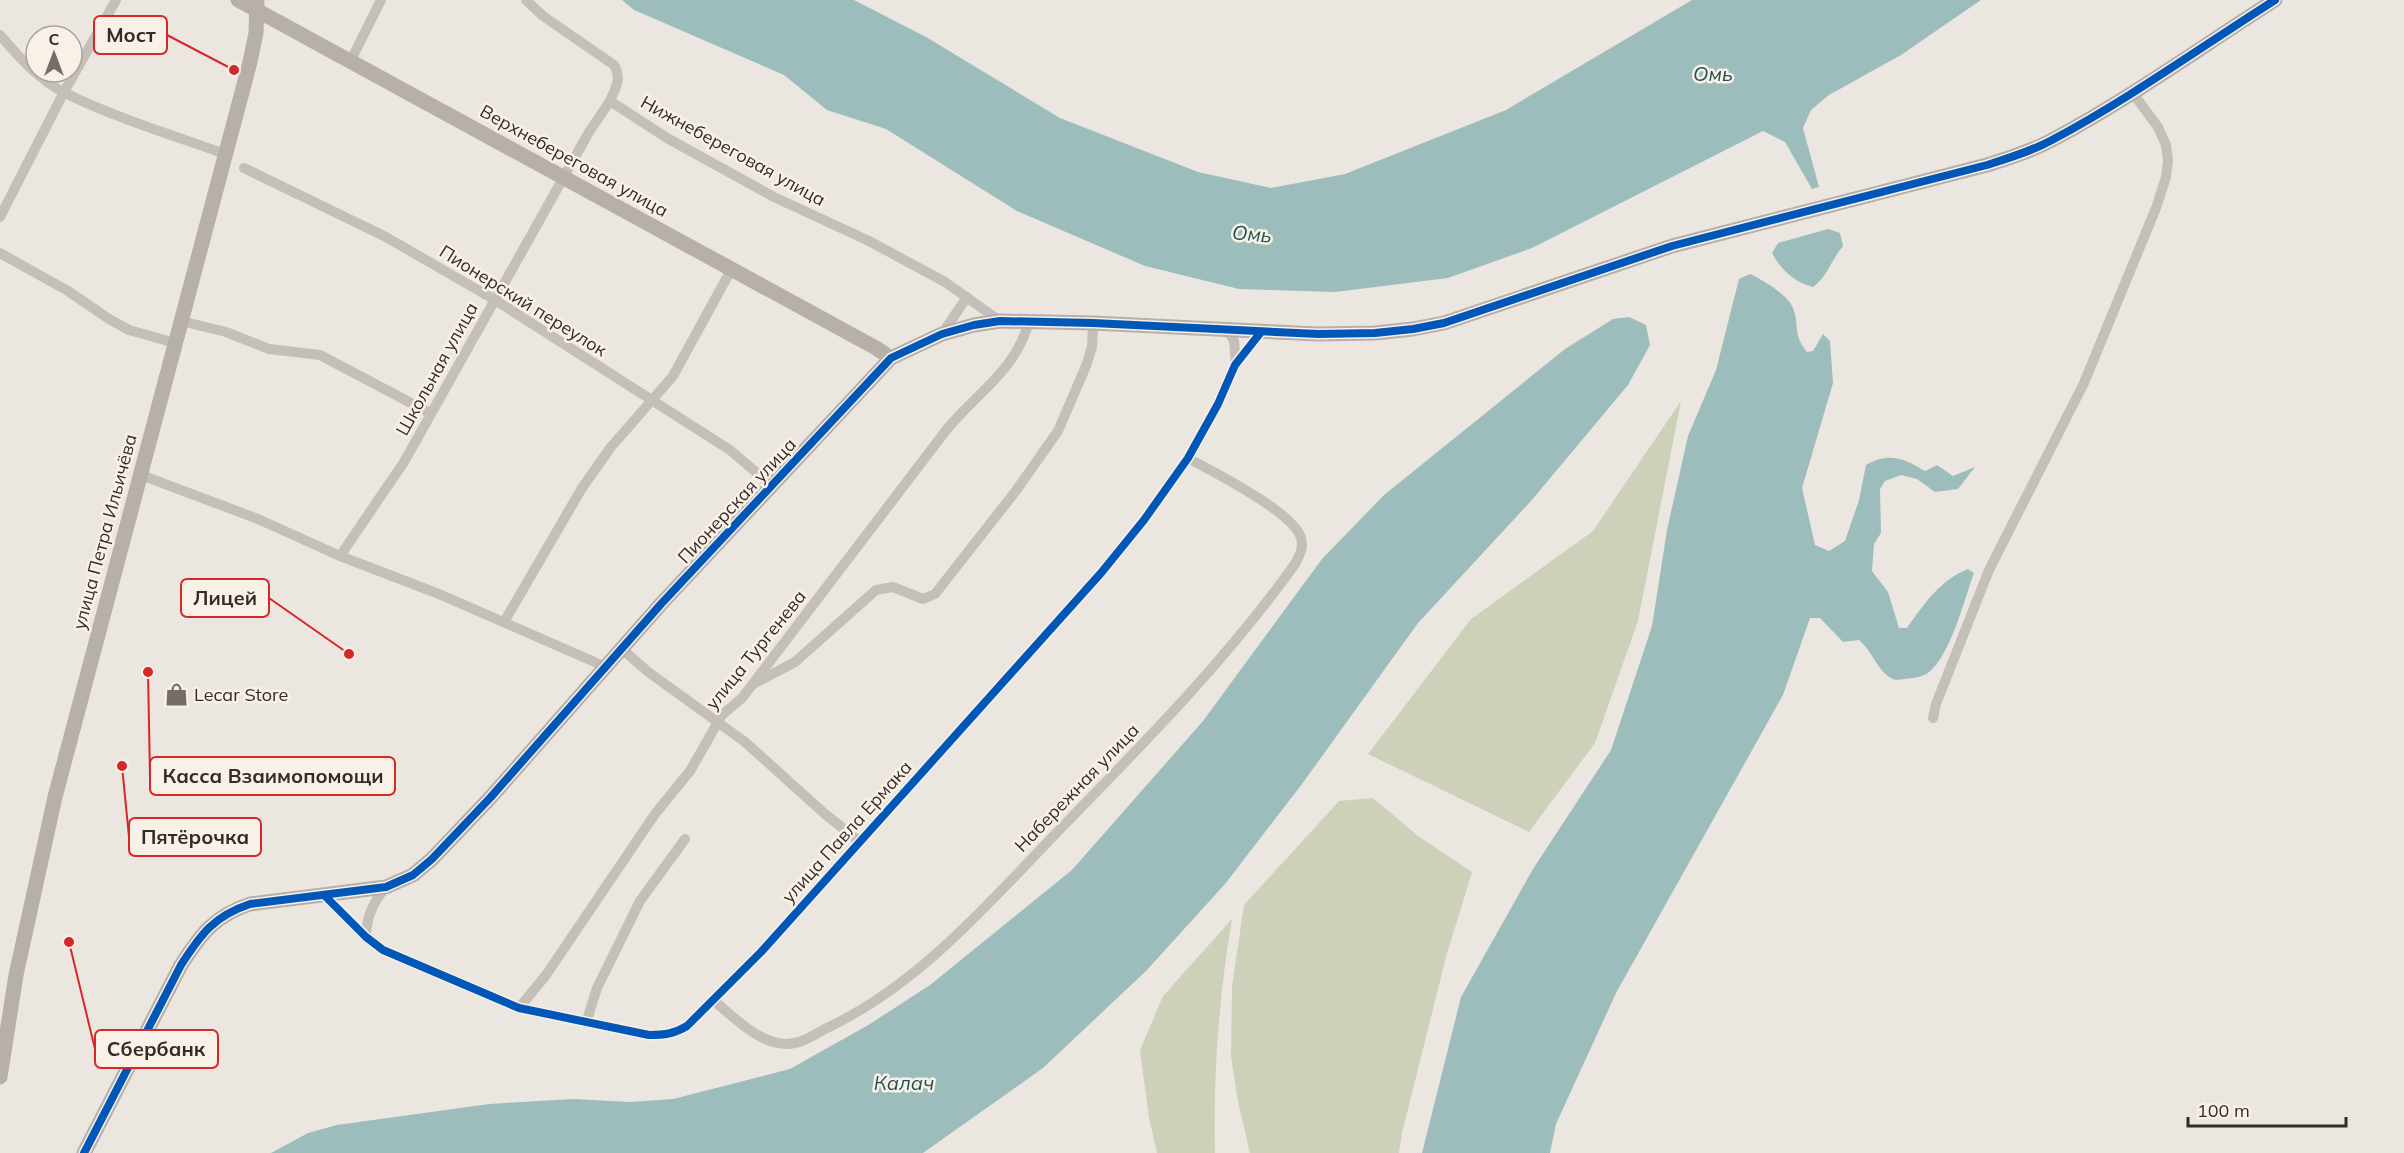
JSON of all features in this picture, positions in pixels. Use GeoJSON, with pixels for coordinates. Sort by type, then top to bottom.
{"type":"FeatureCollection","features":[{"type":"Feature","properties":{"kind":"street"},"geometry":{"type":"LineString","coordinates":[[0,217],[64,93],[116,0]]}},
{"type":"Feature","properties":{"kind":"street","name":"Верхнебереговая улица"},"geometry":{"type":"LineString","coordinates":[[238,0],[257,5],[351,60],[891,358]]}},
{"type":"Feature","properties":{"kind":"street"},"geometry":{"type":"LineString","coordinates":[[351,60],[381,0]]}},
{"type":"Feature","properties":{"kind":"street"},"geometry":{"type":"LineString","coordinates":[[526,0],[543,15],[614,64],[619,72],[619,82],[610,101]]}},
{"type":"Feature","properties":{"kind":"street","name":"Пионерская улица"},"geometry":{"type":"LineString","coordinates":[[84,1153],[182,965],[197,940],[213,922],[230,911],[250,904],[386,887],[413,875],[444,848],[771,485],[891,358],[942,334],[1000,321],[1093,323],[1228,331],[1375,333],[1444,323],[1672,246],[1987,165],[2022,153],[2051,141],[2133,92],[2275,0]]}},
{"type":"Feature","properties":{"kind":"street","name":"улица Петра Ильичёва"},"geometry":{"type":"LineString","coordinates":[[0,1077],[16,975],[52,808],[250,62],[256,33],[257,5]]}},
{"type":"Feature","properties":{"kind":"street"},"geometry":{"type":"LineString","coordinates":[[0,35],[40,76],[64,93],[138,123],[225,154]]}},
{"type":"Feature","properties":{"kind":"street"},"geometry":{"type":"LineString","coordinates":[[1933,718],[1936,704],[1989,570],[2084,383],[2156,208],[2166,177],[2168,160],[2166,145],[2158,127],[2133,92]]}},
{"type":"Feature","properties":{"kind":"street","name":"Школьная улица"},"geometry":{"type":"LineString","coordinates":[[340,556],[404,462],[589,132],[610,101]]}},
{"type":"Feature","properties":{"kind":"street","name":"Нижнебереговая улица"},"geometry":{"type":"LineString","coordinates":[[610,101],[667,138],[764,191],[869,241],[945,282],[1000,321]]}},
{"type":"Feature","properties":{"kind":"street","name":"Пионерский переулок"},"geometry":{"type":"LineString","coordinates":[[244,168],[386,237],[495,300],[730,450],[771,485]]}},
{"type":"Feature","properties":{"kind":"street"},"geometry":{"type":"LineString","coordinates":[[0,254],[68,291],[129,330],[175,343]]}},
{"type":"Feature","properties":{"kind":"street"},"geometry":{"type":"LineString","coordinates":[[504,622],[582,488],[611,447],[673,376],[731,270]]}},
{"type":"Feature","properties":{"kind":"street"},"geometry":{"type":"LineString","coordinates":[[942,334],[967,297]]}},
{"type":"Feature","properties":{"kind":"street"},"geometry":{"type":"LineString","coordinates":[[181,321],[226,332],[269,348],[320,355],[430,413]]}},
{"type":"Feature","properties":{"kind":"street","name":"улица Тургенева"},"geometry":{"type":"LineString","coordinates":[[519,1008],[546,975],[655,814],[690,771],[722,715],[742,698],[754,683],[947,429],[1007,366],[1018,351],[1029,321]]}},
{"type":"Feature","properties":{"kind":"street"},"geometry":{"type":"LineString","coordinates":[[754,683],[795,662],[876,590],[892,587],[923,599],[935,594],[1015,492],[1058,431],[1086,366],[1092,346],[1093,323]]}},
{"type":"Feature","properties":{"kind":"street"},"geometry":{"type":"LineString","coordinates":[[1228,331],[1234,342],[1236,365]]}},
{"type":"Feature","properties":{"kind":"street","name":"улица Павла Ермака"},"geometry":{"type":"LineString","coordinates":[[324,895],[366,937],[401,959],[519,1008],[649,1035],[678,1032],[687,1026],[761,952],[859,840],[1101,573],[1144,520],[1188,458],[1218,404],[1236,365],[1261,332]]}},
{"type":"Feature","properties":{"kind":"street","name":"Набережная улица"},"geometry":{"type":"LineString","coordinates":[[713,1000],[760,1035],[785,1044],[796,1043],[840,1022],[879,998],[922,965],[975,917],[1217,664],[1295,564],[1302,544],[1298,530],[1285,517],[1246,491],[1188,458]]}},
{"type":"Feature","properties":{"kind":"street"},"geometry":{"type":"LineString","coordinates":[[141,475],[258,519],[340,556],[504,622],[606,667]]}},
{"type":"Feature","properties":{"kind":"street"},"geometry":{"type":"LineString","coordinates":[[622,649],[646,671],[745,742],[825,814],[859,840]]}},
{"type":"Feature","properties":{"kind":"street"},"geometry":{"type":"LineString","coordinates":[[586,1023],[597,988],[640,902],[685,839]]}},
{"type":"Feature","properties":{"kind":"street"},"geometry":{"type":"LineString","coordinates":[[366,937],[366,926],[372,908],[386,887]]}},
{"type":"Feature","properties":{"kind":"green space"},"geometry":{"type":"Polygon","coordinates":[[[1681,401],[1638,621],[1595,743],[1529,832],[1368,754],[1471,619],[1593,531],[1681,401]]]}},
{"type":"Feature","properties":{"kind":"green space"},"geometry":{"type":"Polygon","coordinates":[[[1373,798],[1418,836],[1472,872],[1446,957],[1399,1153],[1250,1153],[1238,1102],[1231,1056],[1232,986],[1244,905],[1339,801],[1373,798]]]}},
{"type":"Feature","properties":{"kind":"green space"},"geometry":{"type":"Polygon","coordinates":[[[1232,919],[1218,1035],[1215,1153],[1157,1153],[1149,1118],[1140,1050],[1163,996],[1232,919]]]}},
{"type":"Feature","properties":{"kind":"water","name":"Омь"},"geometry":{"type":"Polygon","coordinates":[[[622,0],[854,0],[926,37],[1060,118],[1198,172],[1271,188],[1345,174],[1506,110],[1692,0],[1981,0],[1901,55],[1829,95],[1811,110],[1803,128],[1819,187],[1812,189],[1785,142],[1763,131],[1532,248],[1448,278],[1335,292],[1239,289],[1145,266],[1017,211],[886,129],[827,110],[784,75],[634,10],[622,0]]]}},
{"type":"Feature","properties":{"kind":"water"},"geometry":{"type":"Polygon","coordinates":[[[1828,229],[1840,233],[1843,246],[1822,278],[1813,287],[1789,275],[1772,253],[1778,243],[1828,229]]]}},
{"type":"Feature","properties":{"kind":"water"},"geometry":{"type":"Polygon","coordinates":[[[1750,274],[1775,288],[1790,303],[1795,315],[1799,340],[1807,352],[1813,351],[1823,334],[1830,341],[1833,383],[1802,488],[1815,545],[1829,551],[1845,541],[1859,500],[1866,465],[1874,461],[1896,458],[1925,471],[1937,465],[1953,476],[1975,467],[1958,489],[1935,492],[1917,479],[1901,475],[1885,481],[1880,489],[1881,533],[1874,544],[1872,571],[1888,592],[1899,628],[1907,628],[1941,586],[1968,569],[1974,573],[1956,626],[1943,654],[1928,673],[1896,680],[1885,674],[1859,640],[1843,642],[1820,618],[1810,618],[1783,695],[1616,993],[1556,1124],[1550,1153],[1422,1153],[1461,997],[1533,869],[1611,750],[1652,626],[1667,530],[1688,436],[1716,370],[1739,279],[1750,274]]]}},
{"type":"Feature","properties":{"kind":"water","name":"Калач"},"geometry":{"type":"Polygon","coordinates":[[[1629,317],[1646,325],[1650,345],[1628,385],[1531,501],[1418,623],[1302,784],[1225,884],[1146,971],[1043,1068],[923,1153],[271,1153],[308,1133],[337,1125],[489,1104],[573,1099],[631,1102],[673,1099],[790,1069],[870,1024],[930,985],[1072,870],[1203,721],[1322,559],[1384,495],[1565,349],[1613,319],[1629,317]]]}},
{"type":"Feature","properties":{"kind":"cycle path"},"geometry":{"type":"LineString","coordinates":[[84,1153],[181,965],[210,927],[227,914],[250,904],[386,887],[413,875],[432,859],[490,798],[661,604],[891,358],[942,334],[1000,321],[1093,323],[1318,334],[1375,333],[1444,323],[1672,246],[1987,165],[2028,151],[2109,107],[2275,0]]}},
{"type":"Feature","properties":{"kind":"cycle path"},"geometry":{"type":"LineString","coordinates":[[324,895],[366,937],[383,950],[519,1008],[649,1035],[669,1034],[687,1026],[761,952],[1101,573],[1144,520],[1188,458],[1218,404],[1235,365],[1261,332]]}},
{"type":"Feature","properties":{"kind":"place","name":"Мост"},"geometry":{"type":"Point","coordinates":[234,70]}},
{"type":"Feature","properties":{"kind":"place","name":"Лицей"},"geometry":{"type":"Point","coordinates":[349,654]}},
{"type":"Feature","properties":{"kind":"place","name":"Касса Взаимопомощи"},"geometry":{"type":"Point","coordinates":[148,672]}},
{"type":"Feature","properties":{"kind":"place","name":"Lecar Store"},"geometry":{"type":"Point","coordinates":[176,695]}},
{"type":"Feature","properties":{"kind":"place","name":"Пятёрочка"},"geometry":{"type":"Point","coordinates":[122,766]}},
{"type":"Feature","properties":{"kind":"place","name":"Сбербанк"},"geometry":{"type":"Point","coordinates":[69,942]}}]}
